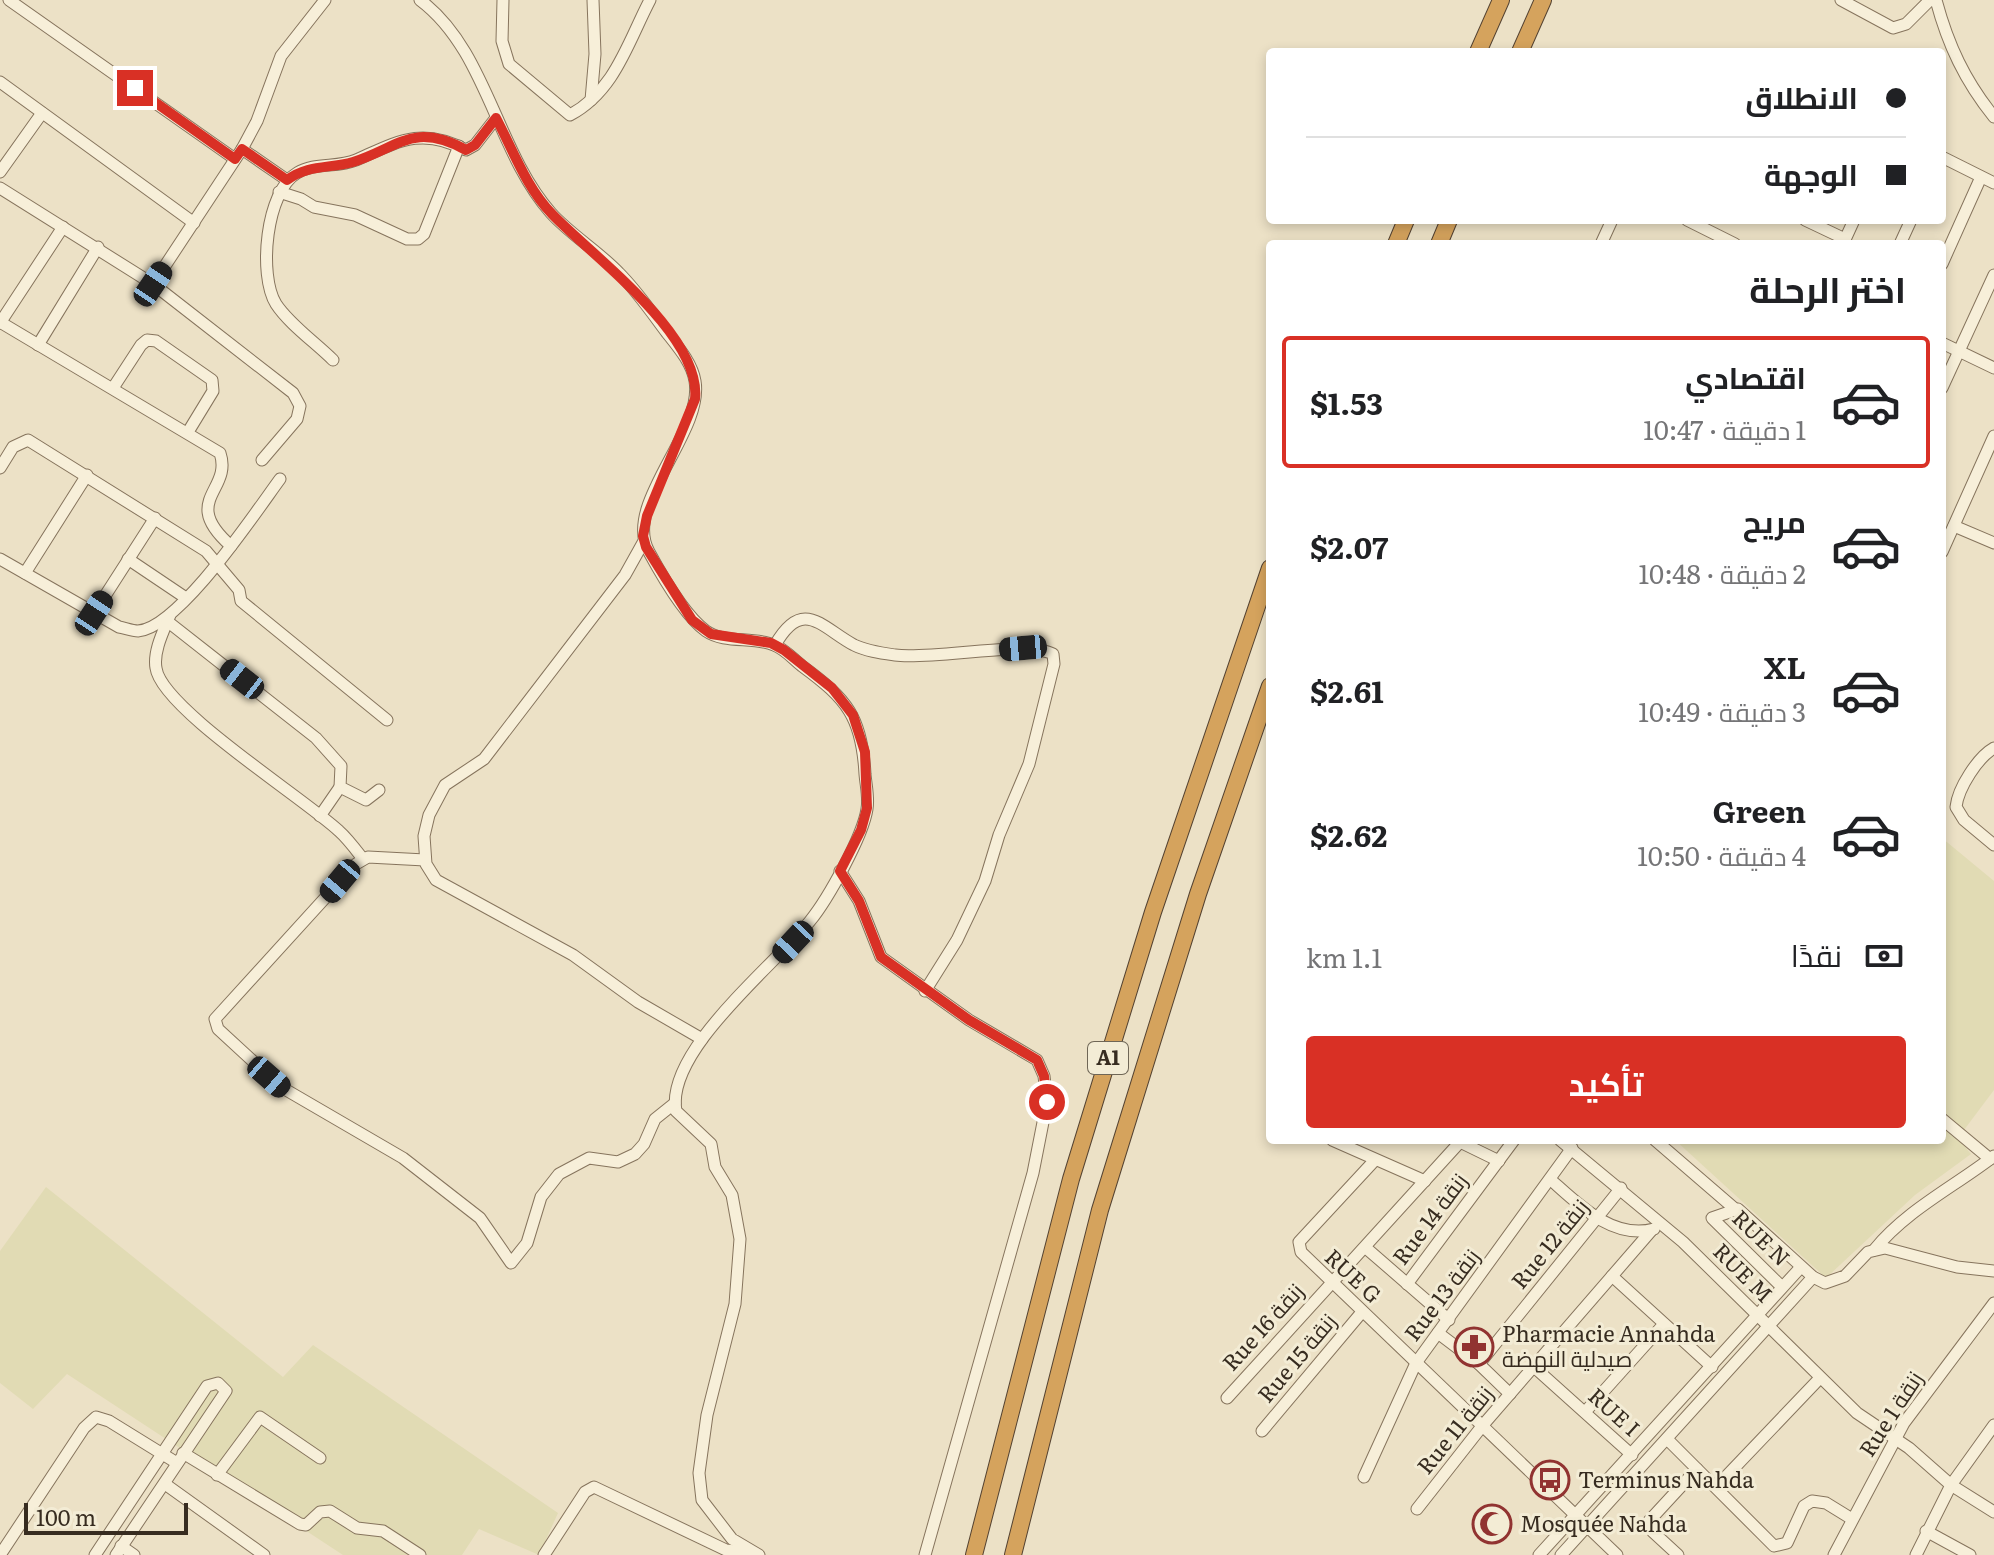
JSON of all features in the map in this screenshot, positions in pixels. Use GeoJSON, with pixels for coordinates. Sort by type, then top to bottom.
{"type":"FeatureCollection","features":[{"type":"Feature","properties":{"kind":"highway"},"geometry":{"type":"LineString","coordinates":[[1480,48],[1501,0]]}},
{"type":"Feature","properties":{"kind":"highway"},"geometry":{"type":"LineString","coordinates":[[1522,48],[1543,0]]}},
{"type":"Feature","properties":{"kind":"highway","name":"A1"},"geometry":{"type":"LineString","coordinates":[[974,1555],[1071,1179],[1153,912],[1266,580]]}},
{"type":"Feature","properties":{"kind":"highway","name":"A1"},"geometry":{"type":"LineString","coordinates":[[1013,1555],[1100,1210],[1198,894],[1266,698]]}},
{"type":"Feature","properties":{"kind":"street"},"geometry":{"type":"LineString","coordinates":[[9,0],[238,154],[287,180]]}},
{"type":"Feature","properties":{"kind":"street"},"geometry":{"type":"LineString","coordinates":[[153,284],[257,121],[281,56],[325,0]]}},
{"type":"Feature","properties":{"kind":"street"},"geometry":{"type":"LineString","coordinates":[[420,0],[443,18]]}},
{"type":"Feature","properties":{"kind":"street"},"geometry":{"type":"LineString","coordinates":[[438,0],[443,18],[527,179],[550,212],[619,273],[676,344],[695,379],[695,399],[652,497],[644,541],[625,575],[484,759],[445,785],[429,815],[425,860],[436,880],[561,947],[638,1002],[702,1039]]}},
{"type":"Feature","properties":{"kind":"street"},"geometry":{"type":"LineString","coordinates":[[503,0],[502,41],[509,64],[570,115],[591,100],[615,72],[650,0]]}},
{"type":"Feature","properties":{"kind":"street"},"geometry":{"type":"LineString","coordinates":[[591,100],[595,54],[593,0]]}},
{"type":"Feature","properties":{"kind":"street"},"geometry":{"type":"LineString","coordinates":[[1841,0],[1893,28],[1906,24],[1933,0],[1950,48],[1976,94],[1994,117]]}},
{"type":"Feature","properties":{"kind":"street"},"geometry":{"type":"LineString","coordinates":[[0,82],[194,223]]}},
{"type":"Feature","properties":{"kind":"street"},"geometry":{"type":"LineString","coordinates":[[2,164],[42,113]]}},
{"type":"Feature","properties":{"kind":"street"},"geometry":{"type":"LineString","coordinates":[[333,360],[276,304],[268,283],[266,255],[279,192],[287,180],[312,167],[352,162],[402,139],[423,137],[466,150],[475,145],[496,118]]}},
{"type":"Feature","properties":{"kind":"street"},"geometry":{"type":"LineString","coordinates":[[279,192],[314,207],[355,215],[407,239],[418,239],[424,234],[459,146]]}},
{"type":"Feature","properties":{"kind":"street"},"geometry":{"type":"LineString","coordinates":[[1946,159],[1994,183]]}},
{"type":"Feature","properties":{"kind":"street"},"geometry":{"type":"LineString","coordinates":[[1946,255],[1981,177]]}},
{"type":"Feature","properties":{"kind":"street"},"geometry":{"type":"LineString","coordinates":[[0,188],[153,284],[296,397],[300,406],[297,419],[262,460]]}},
{"type":"Feature","properties":{"kind":"street"},"geometry":{"type":"LineString","coordinates":[[1700,224],[1728,240]]}},
{"type":"Feature","properties":{"kind":"street"},"geometry":{"type":"LineString","coordinates":[[1812,224],[1842,240]]}},
{"type":"Feature","properties":{"kind":"street"},"geometry":{"type":"LineString","coordinates":[[63,227],[0,322],[220,453],[222,469],[207,511],[211,525],[231,546]]}},
{"type":"Feature","properties":{"kind":"street"},"geometry":{"type":"LineString","coordinates":[[38,345],[98,247]]}},
{"type":"Feature","properties":{"kind":"street"},"geometry":{"type":"LineString","coordinates":[[1946,379],[1994,275]]}},
{"type":"Feature","properties":{"kind":"street"},"geometry":{"type":"LineString","coordinates":[[113,388],[141,345],[147,340],[156,341],[212,380],[213,391],[188,432]]}},
{"type":"Feature","properties":{"kind":"street"},"geometry":{"type":"LineString","coordinates":[[1946,345],[1994,368]]}},
{"type":"Feature","properties":{"kind":"street"},"geometry":{"type":"LineString","coordinates":[[1946,542],[1994,436]]}},
{"type":"Feature","properties":{"kind":"street"},"geometry":{"type":"LineString","coordinates":[[0,468],[13,447],[28,440],[155,518],[219,562],[239,590],[241,601],[387,720]]}},
{"type":"Feature","properties":{"kind":"street"},"geometry":{"type":"LineString","coordinates":[[25,573],[87,475]]}},
{"type":"Feature","properties":{"kind":"street"},"geometry":{"type":"LineString","coordinates":[[0,559],[119,627],[139,631],[169,618],[219,562],[280,479]]}},
{"type":"Feature","properties":{"kind":"street"},"geometry":{"type":"LineString","coordinates":[[94,613],[155,518]]}},
{"type":"Feature","properties":{"kind":"street"},"geometry":{"type":"LineString","coordinates":[[1954,526],[1994,543]]}},
{"type":"Feature","properties":{"kind":"street"},"geometry":{"type":"LineString","coordinates":[[644,541],[692,620],[711,634],[775,645],[845,701],[861,733],[867,808],[861,830],[812,919],[702,1039],[678,1084],[675,1103],[682,1118],[711,1144],[715,1167],[732,1195],[740,1239],[735,1304],[711,1390],[699,1473],[702,1500],[723,1530],[757,1554]]}},
{"type":"Feature","properties":{"kind":"street"},"geometry":{"type":"LineString","coordinates":[[128,559],[186,598]]}},
{"type":"Feature","properties":{"kind":"street"},"geometry":{"type":"LineString","coordinates":[[169,618],[156,670],[167,691],[200,721],[340,832],[363,859]]}},
{"type":"Feature","properties":{"kind":"street"},"geometry":{"type":"LineString","coordinates":[[169,618],[316,738],[341,766],[340,787],[320,816]]}},
{"type":"Feature","properties":{"kind":"street"},"geometry":{"type":"LineString","coordinates":[[775,645],[787,628],[812,619],[822,621],[866,650],[898,656],[962,655],[1023,648],[1045,650],[1054,656],[1029,764],[999,835],[985,881],[950,954],[925,991]]}},
{"type":"Feature","properties":{"kind":"street"},"geometry":{"type":"LineString","coordinates":[[1994,748],[1986,754],[1959,791],[1956,807],[1964,820],[1994,845]]}},
{"type":"Feature","properties":{"kind":"street"},"geometry":{"type":"LineString","coordinates":[[340,787],[366,800],[379,790]]}},
{"type":"Feature","properties":{"kind":"street"},"geometry":{"type":"LineString","coordinates":[[425,860],[363,859],[215,1019],[218,1029],[281,1087],[428,1176],[480,1218],[506,1260],[512,1263],[527,1243],[546,1188],[559,1174],[589,1158],[618,1162],[635,1154],[644,1144],[655,1119],[675,1103]]}},
{"type":"Feature","properties":{"kind":"street"},"geometry":{"type":"LineString","coordinates":[[840,871],[859,901],[881,957],[925,991],[1037,1060],[1044,1076],[1047,1102],[1033,1173],[925,1555]]}},
{"type":"Feature","properties":{"kind":"street"},"geometry":{"type":"LineString","coordinates":[[1660,1144],[1801,1267],[1825,1283],[1834,1282],[1874,1250],[1888,1233],[1928,1200],[1992,1158],[1946,1122]]}},
{"type":"Feature","properties":{"kind":"street"},"geometry":{"type":"LineString","coordinates":[[1341,1144],[1425,1181]]}},
{"type":"Feature","properties":{"kind":"street","name":"Rue 16 زنقة"},"geometry":{"type":"LineString","coordinates":[[1227,1398],[1330,1283],[1366,1248],[1456,1144]]}},
{"type":"Feature","properties":{"kind":"street"},"geometry":{"type":"LineString","coordinates":[[1464,1144],[1499,1161]]}},
{"type":"Feature","properties":{"kind":"street","name":"Rue 14 زنقة"},"geometry":{"type":"LineString","coordinates":[[1407,1284],[1511,1144]]}},
{"type":"Feature","properties":{"kind":"street","name":"RUE M"},"geometry":{"type":"LineString","coordinates":[[1566,1144],[1621,1188],[1656,1227],[1757,1315],[1857,1413],[1951,1485],[1994,1512]]}},
{"type":"Feature","properties":{"kind":"street","name":"Rue 13 زنقة"},"geometry":{"type":"LineString","coordinates":[[1364,1477],[1416,1363],[1572,1148]]}},
{"type":"Feature","properties":{"kind":"street","name":"RUE G"},"geometry":{"type":"LineString","coordinates":[[1375,1160],[1311,1225],[1299,1242],[1299,1249],[1330,1283],[1617,1555]]}},
{"type":"Feature","properties":{"kind":"street"},"geometry":{"type":"LineString","coordinates":[[1551,1180],[1595,1220],[1656,1227]]}},
{"type":"Feature","properties":{"kind":"street","name":"Rue 12 زنقة"},"geometry":{"type":"LineString","coordinates":[[1479,1364],[1621,1188]]}},
{"type":"Feature","properties":{"kind":"street","name":"RUE N"},"geometry":{"type":"LineString","coordinates":[[1740,1211],[1712,1218],[1782,1287]]}},
{"type":"Feature","properties":{"kind":"street","name":"Rue 11 زنقة"},"geometry":{"type":"LineString","coordinates":[[1417,1509],[1483,1425],[1656,1227]]}},
{"type":"Feature","properties":{"kind":"street"},"geometry":{"type":"LineString","coordinates":[[1366,1248],[1449,1320]]}},
{"type":"Feature","properties":{"kind":"street"},"geometry":{"type":"LineString","coordinates":[[1874,1250],[1888,1249],[1957,1267],[1994,1271]]}},
{"type":"Feature","properties":{"kind":"street"},"geometry":{"type":"LineString","coordinates":[[1539,1555],[1801,1267]]}},
{"type":"Feature","properties":{"kind":"street"},"geometry":{"type":"LineString","coordinates":[[1612,1276],[1712,1367]]}},
{"type":"Feature","properties":{"kind":"street"},"geometry":{"type":"LineString","coordinates":[[1561,1555],[1813,1277]]}},
{"type":"Feature","properties":{"kind":"street","name":"Rue 1 زنقة"},"geometry":{"type":"LineString","coordinates":[[1834,1555],[1894,1440],[1994,1303]]}},
{"type":"Feature","properties":{"kind":"street","name":"Rue 15 زنقة"},"geometry":{"type":"LineString","coordinates":[[1262,1431],[1362,1312]]}},
{"type":"Feature","properties":{"kind":"street"},"geometry":{"type":"LineString","coordinates":[[1585,1412],[1664,1324]]}},
{"type":"Feature","properties":{"kind":"street"},"geometry":{"type":"LineString","coordinates":[[1438,1333],[1479,1364],[1510,1394]]}},
{"type":"Feature","properties":{"kind":"street","name":"RUE I"},"geometry":{"type":"LineString","coordinates":[[1534,1367],[1632,1455]]}},
{"type":"Feature","properties":{"kind":"street"},"geometry":{"type":"LineString","coordinates":[[1716,1487],[1820,1378]]}},
{"type":"Feature","properties":{"kind":"street"},"geometry":{"type":"LineString","coordinates":[[95,1555],[213,1382],[226,1391],[119,1551],[134,1555]]}},
{"type":"Feature","properties":{"kind":"street"},"geometry":{"type":"LineString","coordinates":[[196,1405],[209,1414]]}},
{"type":"Feature","properties":{"kind":"street"},"geometry":{"type":"LineString","coordinates":[[0,1555],[84,1428],[96,1417],[109,1421],[162,1455],[180,1458],[217,1475],[300,1524],[312,1522],[325,1510],[330,1511],[357,1528],[383,1531],[420,1555]]}},
{"type":"Feature","properties":{"kind":"street"},"geometry":{"type":"LineString","coordinates":[[217,1475],[260,1417],[320,1458]]}},
{"type":"Feature","properties":{"kind":"street"},"geometry":{"type":"LineString","coordinates":[[1916,1555],[1951,1485],[1994,1425]]}},
{"type":"Feature","properties":{"kind":"street"},"geometry":{"type":"LineString","coordinates":[[1667,1439],[1776,1547],[1787,1543],[1804,1506],[1812,1501],[1826,1503],[1852,1519]]}},
{"type":"Feature","properties":{"kind":"street"},"geometry":{"type":"LineString","coordinates":[[1678,1555],[1653,1532],[1649,1521],[1697,1469]]}},
{"type":"Feature","properties":{"kind":"street"},"geometry":{"type":"LineString","coordinates":[[165,1484],[264,1555]]}},
{"type":"Feature","properties":{"kind":"street"},"geometry":{"type":"LineString","coordinates":[[544,1555],[585,1492],[594,1487],[733,1552],[757,1554]]}},
{"type":"Feature","properties":{"kind":"street"},"geometry":{"type":"LineString","coordinates":[[703,1539],[723,1530]]}},
{"type":"Feature","properties":{"kind":"street"},"geometry":{"type":"LineString","coordinates":[[1926,1531],[1970,1555]]}},
{"type":"Feature","properties":{"kind":"shaded area"},"geometry":{"type":"Polygon","coordinates":[[[1946,841],[1994,881],[1994,1090],[1958,1138],[1971,1154],[1915,1195],[1826,1278],[1679,1144],[1946,1144],[1946,841]]]}},
{"type":"Feature","properties":{"kind":"shaded area"},"geometry":{"type":"Polygon","coordinates":[[[46,1187],[283,1377],[313,1345],[558,1513],[539,1555],[479,1529],[462,1555],[343,1555],[67,1374],[33,1409],[0,1383],[0,1251],[46,1187]]]}},
{"type":"Feature","properties":{"kind":"place","name":"Pharmacie Annahda صيدلية النهضة"},"geometry":{"type":"Point","coordinates":[1474,1347]}},
{"type":"Feature","properties":{"kind":"place","name":"Terminus Nahda"},"geometry":{"type":"Point","coordinates":[1550,1480]}},
{"type":"Feature","properties":{"kind":"place","name":"Mosquée Nahda"},"geometry":{"type":"Point","coordinates":[1492,1524]}},
{"type":"Feature","properties":{"kind":"route"},"geometry":{"type":"LineString","coordinates":[[135,88],[235,159],[242,149],[287,180],[312,167],[352,162],[402,139],[423,137],[466,150],[475,145],[496,118],[527,179],[550,212],[619,273],[676,344],[695,379],[695,399],[652,497],[643,536],[646,547],[692,620],[711,634],[771,643],[784,650],[845,701],[861,733],[865,752],[867,808],[861,830],[840,871],[859,901],[878,952],[907,979],[1037,1060],[1044,1076],[1047,1102]]}}]}
